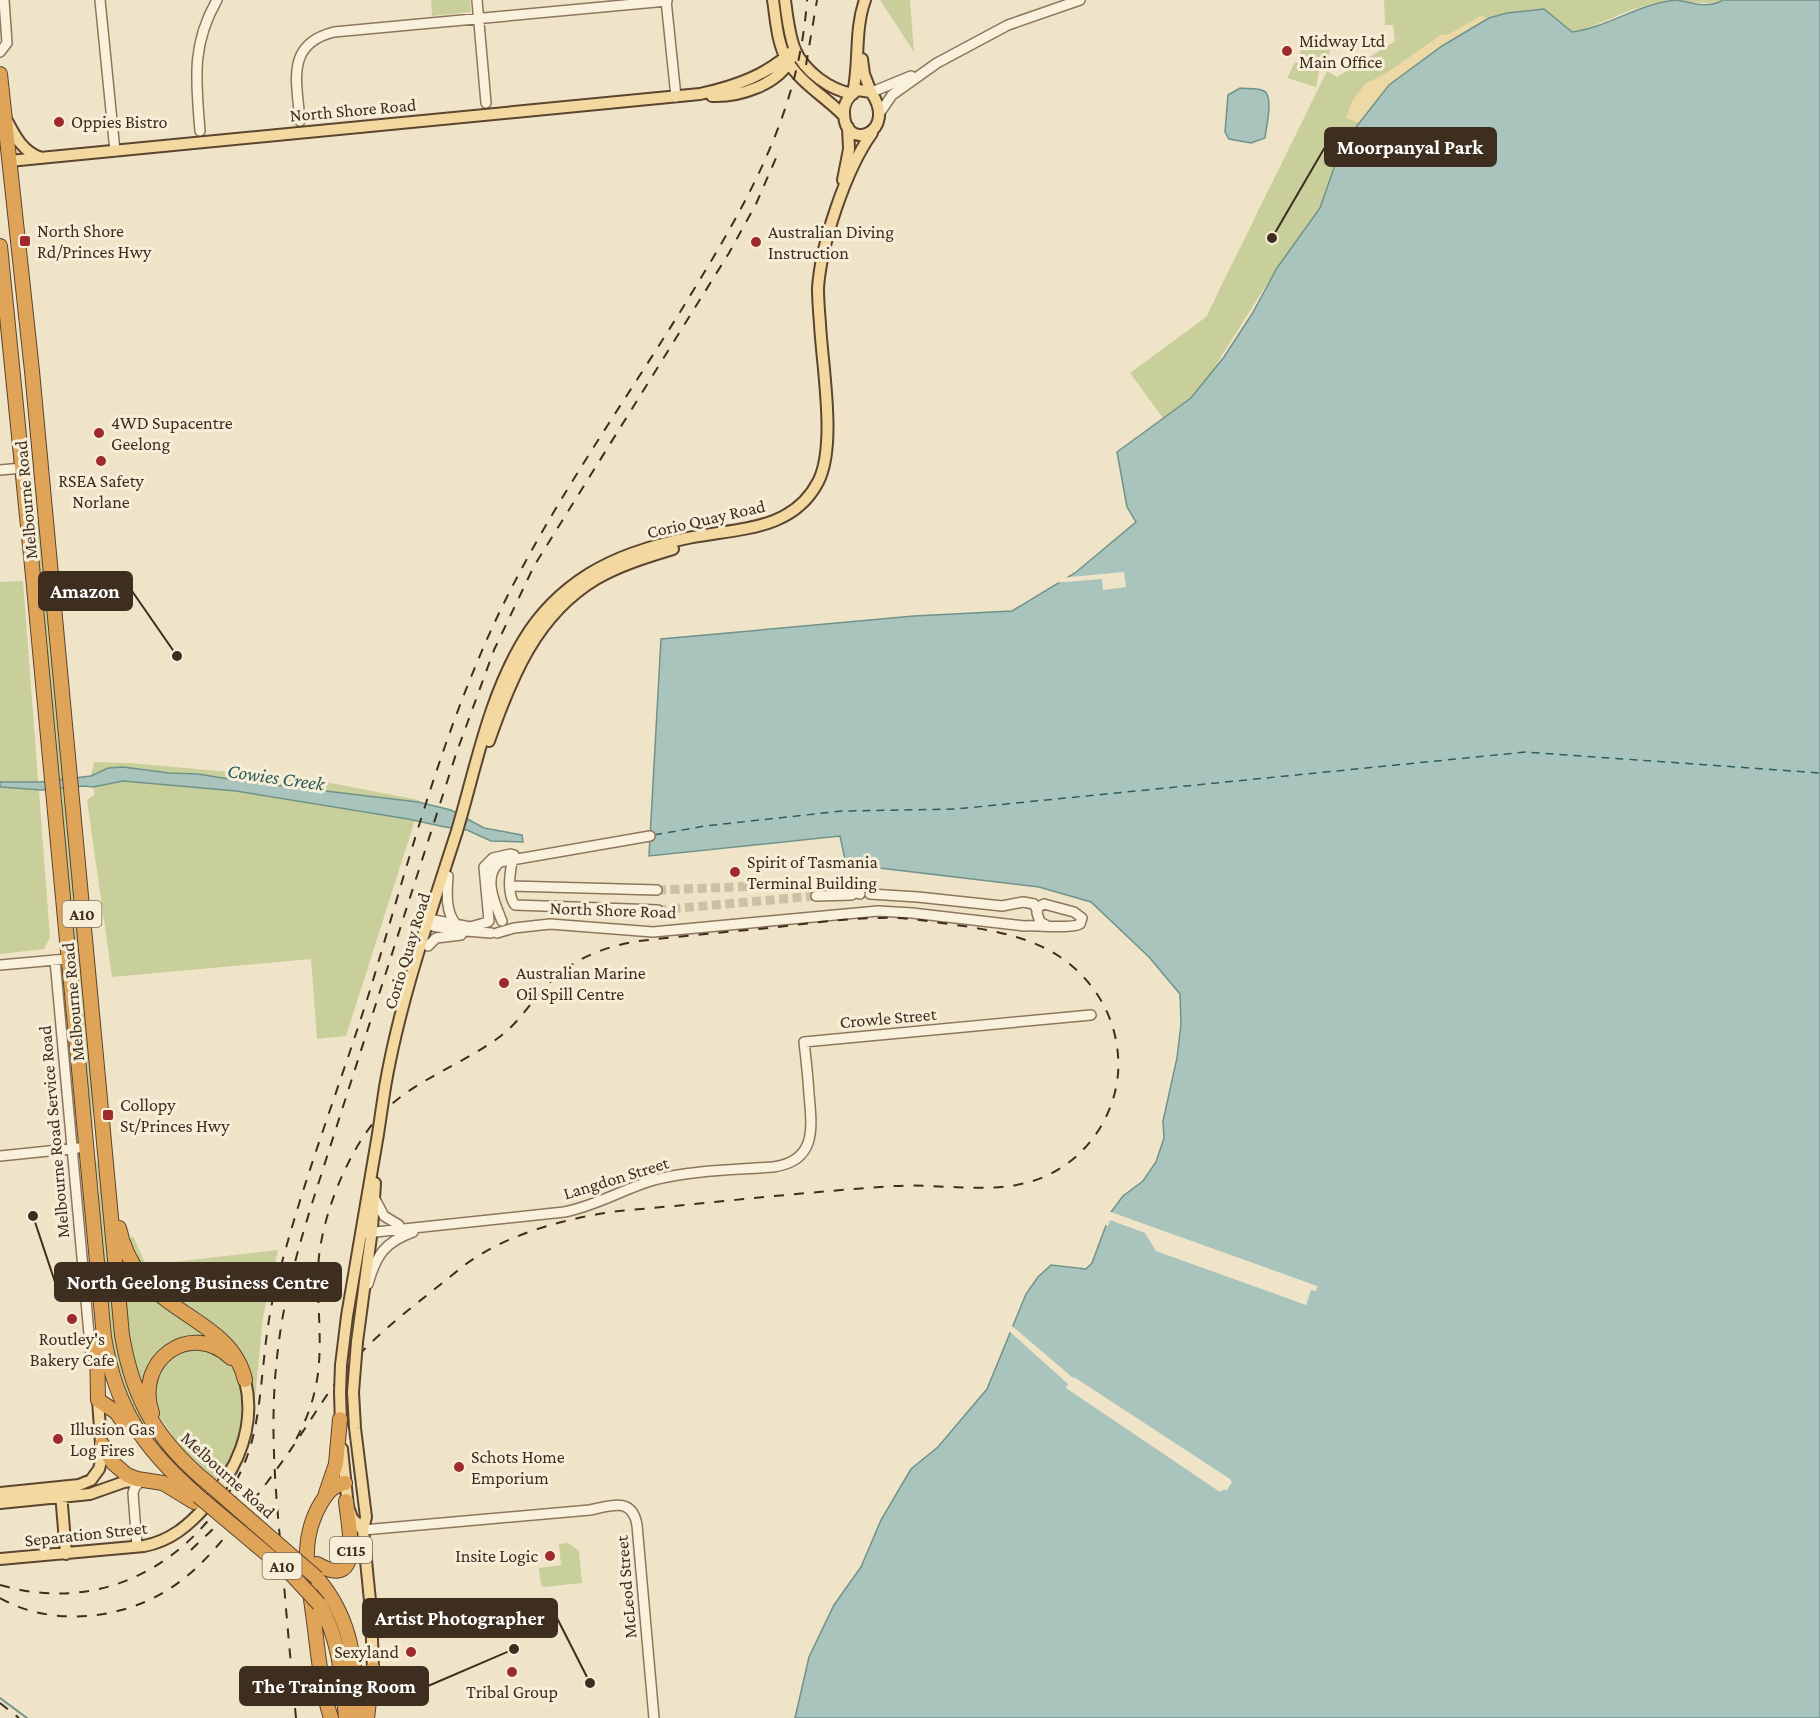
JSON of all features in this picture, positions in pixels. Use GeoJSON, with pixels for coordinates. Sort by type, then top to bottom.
{"type":"FeatureCollection","features":[{"type":"Feature","properties":{"kind":"highway","name":"A10"},"geometry":{"type":"LineString","coordinates":[[0,74],[5,162]]}},
{"type":"Feature","properties":{"kind":"highway","name":"Melbourne Road"},"geometry":{"type":"LineString","coordinates":[[5,162],[45,505],[107,1180],[122,1335],[128,1368],[143,1408],[168,1446],[263,1530]]}},
{"type":"Feature","properties":{"kind":"highway","name":"Melbourne Road"},"geometry":{"type":"LineString","coordinates":[[0,246],[4,323],[22,468],[52,784],[61,959],[80,1148],[109,1362],[124,1407],[145,1443],[186,1485],[196,1499],[242,1532],[297,1579],[319,1604],[330,1625],[337,1648],[346,1718]]}},
{"type":"Feature","properties":{"kind":"highway"},"geometry":{"type":"LineString","coordinates":[[33,576],[37,551],[35,516],[39,508],[45,505]]}},
{"type":"Feature","properties":{"kind":"highway"},"geometry":{"type":"LineString","coordinates":[[80,1148],[104,1145]]}},
{"type":"Feature","properties":{"kind":"highway"},"geometry":{"type":"LineString","coordinates":[[107,1180],[121,1239],[135,1268],[152,1288],[226,1343],[240,1362],[245,1380]]}},
{"type":"Feature","properties":{"kind":"highway"},"geometry":{"type":"LineString","coordinates":[[99,1294],[98,1400],[119,1415],[153,1462],[186,1485]]}},
{"type":"Feature","properties":{"kind":"highway"},"geometry":{"type":"LineString","coordinates":[[168,1446],[153,1414],[148,1393],[152,1372],[163,1356],[176,1348],[189,1344],[212,1346],[232,1359],[245,1380]]}},
{"type":"Feature","properties":{"kind":"highway","name":"C115"},"geometry":{"type":"LineString","coordinates":[[331,1718],[319,1669],[306,1563],[307,1537],[336,1464],[340,1419]]}},
{"type":"Feature","properties":{"kind":"highway"},"geometry":{"type":"LineString","coordinates":[[102,1444],[119,1469],[130,1476],[163,1483],[196,1499]]}},
{"type":"Feature","properties":{"kind":"highway"},"geometry":{"type":"LineString","coordinates":[[324,1498],[334,1486],[345,1483]]}},
{"type":"Feature","properties":{"kind":"highway","name":"C115"},"geometry":{"type":"LineString","coordinates":[[263,1530],[317,1571],[336,1571],[344,1568],[350,1560],[346,1501]]}},
{"type":"Feature","properties":{"kind":"highway","name":"A10"},"geometry":{"type":"LineString","coordinates":[[317,1571],[348,1633],[354,1659],[359,1718]]}},
{"type":"Feature","properties":{"kind":"highway","name":"C115"},"geometry":{"type":"LineString","coordinates":[[367,1718],[374,1669]]}},
{"type":"Feature","properties":{"kind":"main road"},"geometry":{"type":"LineString","coordinates":[[774,0],[780,40],[787,61],[857,135],[872,133]]}},
{"type":"Feature","properties":{"kind":"main road"},"geometry":{"type":"LineString","coordinates":[[785,0],[795,49],[803,61],[835,90],[853,93],[861,90],[871,92]]}},
{"type":"Feature","properties":{"kind":"main road","name":"C115"},"geometry":{"type":"LineString","coordinates":[[846,122],[844,107],[853,93],[856,79],[858,26],[865,0]]}},
{"type":"Feature","properties":{"kind":"main road"},"geometry":{"type":"LineString","coordinates":[[872,0],[864,22],[862,50],[864,74],[878,104],[879,114]]}},
{"type":"Feature","properties":{"kind":"main road","name":"North Shore Road"},"geometry":{"type":"LineString","coordinates":[[5,162],[700,94],[729,95],[752,89],[781,73],[795,49]]}},
{"type":"Feature","properties":{"kind":"main road","name":"C115"},"geometry":{"type":"LineString","coordinates":[[872,133],[877,126],[879,114]]}},
{"type":"Feature","properties":{"kind":"main road"},"geometry":{"type":"LineString","coordinates":[[4,115],[20,143],[32,154],[41,158]]}},
{"type":"Feature","properties":{"kind":"main road","name":"Corio Quay Road"},"geometry":{"type":"LineString","coordinates":[[840,201],[849,149],[846,122]]}},
{"type":"Feature","properties":{"kind":"main road","name":"Corio Quay Road"},"geometry":{"type":"LineString","coordinates":[[374,1669],[363,1530],[366,1517],[353,1392],[378,1134],[397,1027],[431,922],[487,722],[507,673],[533,626],[570,593],[643,559],[697,542],[766,530],[784,523],[799,513],[822,486],[831,459],[832,433],[818,287],[827,241],[840,201],[860,152],[872,133]]}},
{"type":"Feature","properties":{"kind":"main road","name":"Corio Quay Road"},"geometry":{"type":"LineString","coordinates":[[388,1070],[428,946],[431,922],[448,876],[455,837]]}},
{"type":"Feature","properties":{"kind":"main road","name":"Corio Quay Road"},"geometry":{"type":"LineString","coordinates":[[363,1530],[352,1518],[346,1501],[340,1419],[341,1365],[347,1316],[375,1199],[378,1134]]}},
{"type":"Feature","properties":{"kind":"main road","name":"Separation Street"},"geometry":{"type":"LineString","coordinates":[[0,1559],[136,1546],[158,1542],[184,1528],[226,1481],[236,1463],[246,1428],[249,1405],[245,1380]]}},
{"type":"Feature","properties":{"kind":"main road","name":"Melbourne Road Service Road"},"geometry":{"type":"LineString","coordinates":[[61,1492],[83,1484],[94,1477],[101,1464],[102,1444],[98,1400]]}},
{"type":"Feature","properties":{"kind":"main road"},"geometry":{"type":"LineString","coordinates":[[0,1492],[95,1493],[124,1482],[141,1480]]}},
{"type":"Feature","properties":{"kind":"main road"},"geometry":{"type":"LineString","coordinates":[[345,1483],[362,1481]]}},
{"type":"Feature","properties":{"kind":"main road"},"geometry":{"type":"LineString","coordinates":[[0,1503],[61,1492]]}},
{"type":"Feature","properties":{"kind":"main road"},"geometry":{"type":"LineString","coordinates":[[61,1492],[66,1554]]}},
{"type":"Feature","properties":{"kind":"street"},"geometry":{"type":"LineString","coordinates":[[0,52],[7,43],[4,0]]}},
{"type":"Feature","properties":{"kind":"street"},"geometry":{"type":"LineString","coordinates":[[100,0],[115,151]]}},
{"type":"Feature","properties":{"kind":"street"},"geometry":{"type":"LineString","coordinates":[[200,131],[196,57],[202,31],[217,0]]}},
{"type":"Feature","properties":{"kind":"street"},"geometry":{"type":"LineString","coordinates":[[477,0],[486,103]]}},
{"type":"Feature","properties":{"kind":"street"},"geometry":{"type":"LineString","coordinates":[[300,121],[296,69],[303,51],[313,40],[334,32],[479,18],[576,4],[666,0],[675,97]]}},
{"type":"Feature","properties":{"kind":"street"},"geometry":{"type":"LineString","coordinates":[[871,92],[922,72],[1008,25],[1066,2],[1080,0]]}},
{"type":"Feature","properties":{"kind":"street"},"geometry":{"type":"LineString","coordinates":[[879,114],[892,95],[922,72]]}},
{"type":"Feature","properties":{"kind":"street"},"geometry":{"type":"LineString","coordinates":[[0,470],[22,468]]}},
{"type":"Feature","properties":{"kind":"street"},"geometry":{"type":"LineString","coordinates":[[514,857],[498,863],[491,874],[495,902],[503,921],[503,928],[494,933],[487,928],[484,867],[496,856],[538,855],[650,836]]}},
{"type":"Feature","properties":{"kind":"street"},"geometry":{"type":"LineString","coordinates":[[514,857],[510,876],[512,902],[516,905],[658,910]]}},
{"type":"Feature","properties":{"kind":"street"},"geometry":{"type":"LineString","coordinates":[[448,876],[450,917],[456,924]]}},
{"type":"Feature","properties":{"kind":"street"},"geometry":{"type":"LineString","coordinates":[[813,884],[865,894]]}},
{"type":"Feature","properties":{"kind":"street"},"geometry":{"type":"LineString","coordinates":[[511,886],[657,890]]}},
{"type":"Feature","properties":{"kind":"street"},"geometry":{"type":"LineString","coordinates":[[816,896],[865,894],[1002,906],[1025,902],[1034,904],[1038,919],[1046,925]]}},
{"type":"Feature","properties":{"kind":"street","name":"North Shore Road"},"geometry":{"type":"LineString","coordinates":[[428,946],[436,938],[494,933],[534,925],[554,924],[653,932],[887,911],[1014,925],[1075,927],[1080,924],[1082,917],[1074,912],[1047,904],[1041,905],[1037,910]]}},
{"type":"Feature","properties":{"kind":"street"},"geometry":{"type":"LineString","coordinates":[[1014,925],[1030,920],[1037,910]]}},
{"type":"Feature","properties":{"kind":"street","name":"North Shore Road"},"geometry":{"type":"LineString","coordinates":[[431,922],[472,927],[496,919],[534,925]]}},
{"type":"Feature","properties":{"kind":"street","name":"North Shore Road"},"geometry":{"type":"LineString","coordinates":[[431,922],[478,934]]}},
{"type":"Feature","properties":{"kind":"street"},"geometry":{"type":"LineString","coordinates":[[0,965],[61,959]]}},
{"type":"Feature","properties":{"kind":"street","name":"Crowle Street"},"geometry":{"type":"LineString","coordinates":[[800,1156],[812,1132],[804,1042],[1090,1015]]}},
{"type":"Feature","properties":{"kind":"street"},"geometry":{"type":"LineString","coordinates":[[0,1156],[80,1148]]}},
{"type":"Feature","properties":{"kind":"street","name":"Melbourne Road Service Road"},"geometry":{"type":"LineString","coordinates":[[80,1148],[87,1308],[98,1400]]}},
{"type":"Feature","properties":{"kind":"street","name":"Langdon Street"},"geometry":{"type":"LineString","coordinates":[[367,1230],[564,1212],[590,1206],[662,1178],[779,1166],[800,1156]]}},
{"type":"Feature","properties":{"kind":"street"},"geometry":{"type":"LineString","coordinates":[[375,1199],[384,1216],[399,1225]]}},
{"type":"Feature","properties":{"kind":"street","name":"Langdon Street"},"geometry":{"type":"LineString","coordinates":[[367,1230],[399,1225],[428,1225]]}},
{"type":"Feature","properties":{"kind":"street"},"geometry":{"type":"LineString","coordinates":[[360,1317],[372,1271],[380,1254],[395,1239],[428,1225]]}},
{"type":"Feature","properties":{"kind":"street"},"geometry":{"type":"LineString","coordinates":[[136,1546],[132,1498],[135,1487],[141,1480]]}},
{"type":"Feature","properties":{"kind":"street","name":"McLeod Street"},"geometry":{"type":"LineString","coordinates":[[363,1530],[590,1510],[613,1504],[629,1508],[635,1516],[637,1525],[654,1718]]}},
{"type":"Feature","properties":{"kind":"green space"},"geometry":{"type":"Polygon","coordinates":[[[431,0],[470,0],[471,12],[432,16],[431,0]]]}},
{"type":"Feature","properties":{"kind":"green space"},"geometry":{"type":"Polygon","coordinates":[[[880,0],[910,0],[914,52],[880,0]]]}},
{"type":"Feature","properties":{"kind":"green space"},"geometry":{"type":"Polygon","coordinates":[[[1384,0],[1722,0],[1717,4],[1676,2],[1652,4],[1572,32],[1544,9],[1507,13],[1389,85],[1345,142],[1320,208],[1277,268],[1209,376],[1191,398],[1163,418],[1130,373],[1206,317],[1327,71],[1337,77],[1395,41],[1393,25],[1385,25],[1384,0]]]}},
{"type":"Feature","properties":{"kind":"green space"},"geometry":{"type":"Polygon","coordinates":[[[1321,36],[1333,36],[1337,39],[1331,46],[1327,63],[1320,67],[1316,87],[1287,78],[1295,62],[1301,64],[1304,57],[1299,54],[1305,43],[1321,36]]]}},
{"type":"Feature","properties":{"kind":"green space"},"geometry":{"type":"Polygon","coordinates":[[[41,513],[92,1074],[93,1137],[42,608],[37,523],[41,513]]]}},
{"type":"Feature","properties":{"kind":"green space"},"geometry":{"type":"Polygon","coordinates":[[[23,581],[50,937],[44,949],[0,954],[0,582],[23,581]]]}},
{"type":"Feature","properties":{"kind":"green space"},"geometry":{"type":"Polygon","coordinates":[[[94,762],[131,763],[315,780],[419,800],[418,802],[198,774],[123,767],[108,768],[91,776],[94,762]]]}},
{"type":"Feature","properties":{"kind":"green space"},"geometry":{"type":"Polygon","coordinates":[[[123,781],[236,791],[415,820],[346,1036],[317,1039],[311,959],[112,977],[87,800],[95,794],[93,787],[123,781]]]}},
{"type":"Feature","properties":{"kind":"green space"},"geometry":{"type":"Polygon","coordinates":[[[95,1159],[99,1167],[102,1186],[129,1388],[160,1443],[204,1489],[202,1492],[156,1448],[127,1402],[110,1343],[95,1159]]]}},
{"type":"Feature","properties":{"kind":"green space"},"geometry":{"type":"Polygon","coordinates":[[[133,1236],[146,1265],[278,1250],[263,1317],[255,1398],[246,1406],[237,1450],[216,1480],[180,1447],[140,1387],[127,1338],[120,1248],[133,1236]]]}},
{"type":"Feature","properties":{"kind":"green space"},"geometry":{"type":"Polygon","coordinates":[[[568,1543],[579,1551],[582,1583],[543,1587],[539,1568],[561,1565],[559,1544],[568,1543]]]}},
{"type":"Feature","properties":{"kind":"sand"},"geometry":{"type":"Polygon","coordinates":[[[1481,16],[1489,18],[1471,27],[1389,86],[1359,123],[1346,118],[1352,101],[1365,84],[1385,74],[1441,35],[1449,34],[1481,16]]]}},
{"type":"Feature","properties":{"kind":"water"},"geometry":{"type":"Polygon","coordinates":[[[1677,0],[1706,5],[1723,0],[1820,0],[1820,1718],[795,1718],[809,1657],[834,1605],[861,1567],[881,1520],[911,1469],[938,1447],[987,1389],[1026,1294],[1038,1277],[1051,1265],[1086,1269],[1092,1263],[1111,1212],[1123,1196],[1143,1181],[1156,1162],[1164,1138],[1163,1121],[1177,1058],[1181,1024],[1180,994],[1149,957],[1091,902],[1039,887],[846,864],[840,836],[649,856],[661,639],[914,616],[1012,611],[1075,573],[1136,522],[1127,507],[1117,452],[1191,398],[1224,357],[1252,314],[1277,268],[1320,208],[1342,145],[1389,85],[1442,46],[1489,18],[1507,13],[1544,9],[1572,32],[1599,25],[1663,2],[1677,0]]]}},
{"type":"Feature","properties":{"kind":"water"},"geometry":{"type":"Polygon","coordinates":[[[1240,88],[1264,91],[1269,99],[1265,138],[1251,143],[1229,139],[1225,132],[1228,95],[1240,88]]]}},
{"type":"Feature","properties":{"kind":"water","name":"Cowies Creek"},"geometry":{"type":"Polygon","coordinates":[[[123,767],[198,774],[418,802],[451,810],[484,828],[522,835],[523,842],[491,841],[467,830],[236,791],[123,781],[93,787],[42,790],[0,787],[0,782],[40,782],[91,776],[108,768],[123,767]]]}},
{"type":"Feature","properties":{"kind":"pier"},"geometry":{"type":"Polygon","coordinates":[[[1124,572],[1126,587],[1103,590],[1102,579],[1052,583],[1060,578],[1124,572]]]}},
{"type":"Feature","properties":{"kind":"pier"},"geometry":{"type":"Polygon","coordinates":[[[1108,1211],[1317,1286],[1316,1291],[1311,1290],[1306,1305],[1156,1251],[1145,1233],[1110,1220],[1108,1226],[1103,1224],[1108,1211]]]}},
{"type":"Feature","properties":{"kind":"pier"},"geometry":{"type":"Polygon","coordinates":[[[1011,1325],[1073,1378],[1230,1479],[1232,1482],[1227,1490],[1220,1492],[1066,1388],[1068,1384],[1009,1331],[1011,1325]]]}},
{"type":"Feature","properties":{"kind":"waterway"},"geometry":{"type":"LineString","coordinates":[[0,1698],[27,1718]]}},
{"type":"Feature","properties":{"kind":"ferry route"},"geometry":{"type":"LineString","coordinates":[[654,835],[705,826],[842,811],[956,809],[1526,752],[1820,773]]}},
{"type":"Feature","properties":{"kind":"tunnel"},"geometry":{"type":"LineString","coordinates":[[657,890],[813,884]]}},
{"type":"Feature","properties":{"kind":"tunnel"},"geometry":{"type":"LineString","coordinates":[[658,910],[816,896]]}},
{"type":"Feature","properties":{"kind":"railway"},"geometry":{"type":"LineString","coordinates":[[0,1585],[36,1592],[70,1593],[103,1588],[134,1578],[162,1562],[189,1541],[212,1516],[241,1471],[256,1425],[270,1312],[291,1231],[371,987],[422,815],[467,688],[484,646],[528,557],[578,471],[685,304],[728,232],[765,160],[793,83],[802,42],[807,0]]}},
{"type":"Feature","properties":{"kind":"railway"},"geometry":{"type":"LineString","coordinates":[[806,65],[817,0]]}},
{"type":"Feature","properties":{"kind":"railway"},"geometry":{"type":"LineString","coordinates":[[296,1718],[275,1480],[273,1428],[275,1375],[284,1310],[309,1213],[456,754],[494,650],[534,566],[729,253],[756,204],[779,151]]}},
{"type":"Feature","properties":{"kind":"railway"},"geometry":{"type":"LineString","coordinates":[[0,1598],[35,1612],[59,1616],[97,1615],[122,1610],[144,1602],[183,1580],[230,1531],[284,1459],[289,1452],[296,1441],[333,1387],[361,1353],[388,1327],[462,1267],[497,1245],[557,1223],[619,1211],[895,1186],[991,1188],[1010,1186],[1046,1176],[1074,1159],[1096,1135],[1111,1106],[1118,1064],[1111,1022],[1103,1003],[1083,976],[1067,962],[1031,942],[992,931],[907,919],[839,920],[639,941],[611,947],[573,964],[551,981],[516,1022],[498,1038],[397,1100],[371,1126],[359,1144],[338,1186],[324,1230],[318,1271],[320,1350],[317,1382],[309,1412],[300,1432],[297,1438],[293,1445],[290,1451]]}},
{"type":"Feature","properties":{"kind":"railway"},"geometry":{"type":"LineString","coordinates":[[191,1550],[215,1527],[239,1492]]}},
{"type":"Feature","properties":{"kind":"railway"},"geometry":{"type":"LineString","coordinates":[[0,1703],[19,1718]]}},
{"type":"Feature","properties":{"kind":"place","name":"Midway Ltd Main Office"},"geometry":{"type":"Point","coordinates":[1287,51]}},
{"type":"Feature","properties":{"kind":"place","name":"Oppies Bistro"},"geometry":{"type":"Point","coordinates":[59,122]}},
{"type":"Feature","properties":{"kind":"place","name":"Moorpanyal Park"},"geometry":{"type":"Point","coordinates":[1272,238]}},
{"type":"Feature","properties":{"kind":"place","name":"North Shore Rd/Princes Hwy"},"geometry":{"type":"Point","coordinates":[25,241]}},
{"type":"Feature","properties":{"kind":"place","name":"Australian Diving Instruction"},"geometry":{"type":"Point","coordinates":[756,242]}},
{"type":"Feature","properties":{"kind":"place","name":"4WD Supacentre Geelong"},"geometry":{"type":"Point","coordinates":[99,433]}},
{"type":"Feature","properties":{"kind":"place","name":"RSEA Safety Norlane"},"geometry":{"type":"Point","coordinates":[101,461]}},
{"type":"Feature","properties":{"kind":"place","name":"Amazon"},"geometry":{"type":"Point","coordinates":[177,656]}},
{"type":"Feature","properties":{"kind":"place","name":"Spirit of Tasmania Terminal Building"},"geometry":{"type":"Point","coordinates":[735,872]}},
{"type":"Feature","properties":{"kind":"place","name":"Australian Marine Oil Spill Centre"},"geometry":{"type":"Point","coordinates":[504,983]}},
{"type":"Feature","properties":{"kind":"place","name":"Collopy St/Princes Hwy"},"geometry":{"type":"Point","coordinates":[108,1115]}},
{"type":"Feature","properties":{"kind":"place","name":"North Geelong Business Centre"},"geometry":{"type":"Point","coordinates":[33,1216]}},
{"type":"Feature","properties":{"kind":"place","name":"Routley's Bakery Cafe"},"geometry":{"type":"Point","coordinates":[72,1319]}},
{"type":"Feature","properties":{"kind":"place","name":"Illusion Gas Log Fires"},"geometry":{"type":"Point","coordinates":[58,1439]}},
{"type":"Feature","properties":{"kind":"place","name":"Schots Home Emporium"},"geometry":{"type":"Point","coordinates":[459,1467]}},
{"type":"Feature","properties":{"kind":"place","name":"Insite Logic"},"geometry":{"type":"Point","coordinates":[550,1556]}},
{"type":"Feature","properties":{"kind":"place","name":"The Training Room"},"geometry":{"type":"Point","coordinates":[514,1649]}},
{"type":"Feature","properties":{"kind":"place","name":"Sexyland"},"geometry":{"type":"Point","coordinates":[411,1652]}},
{"type":"Feature","properties":{"kind":"place","name":"Tribal Group"},"geometry":{"type":"Point","coordinates":[512,1672]}},
{"type":"Feature","properties":{"kind":"place","name":"Artist Photographer"},"geometry":{"type":"Point","coordinates":[590,1683]}}]}
